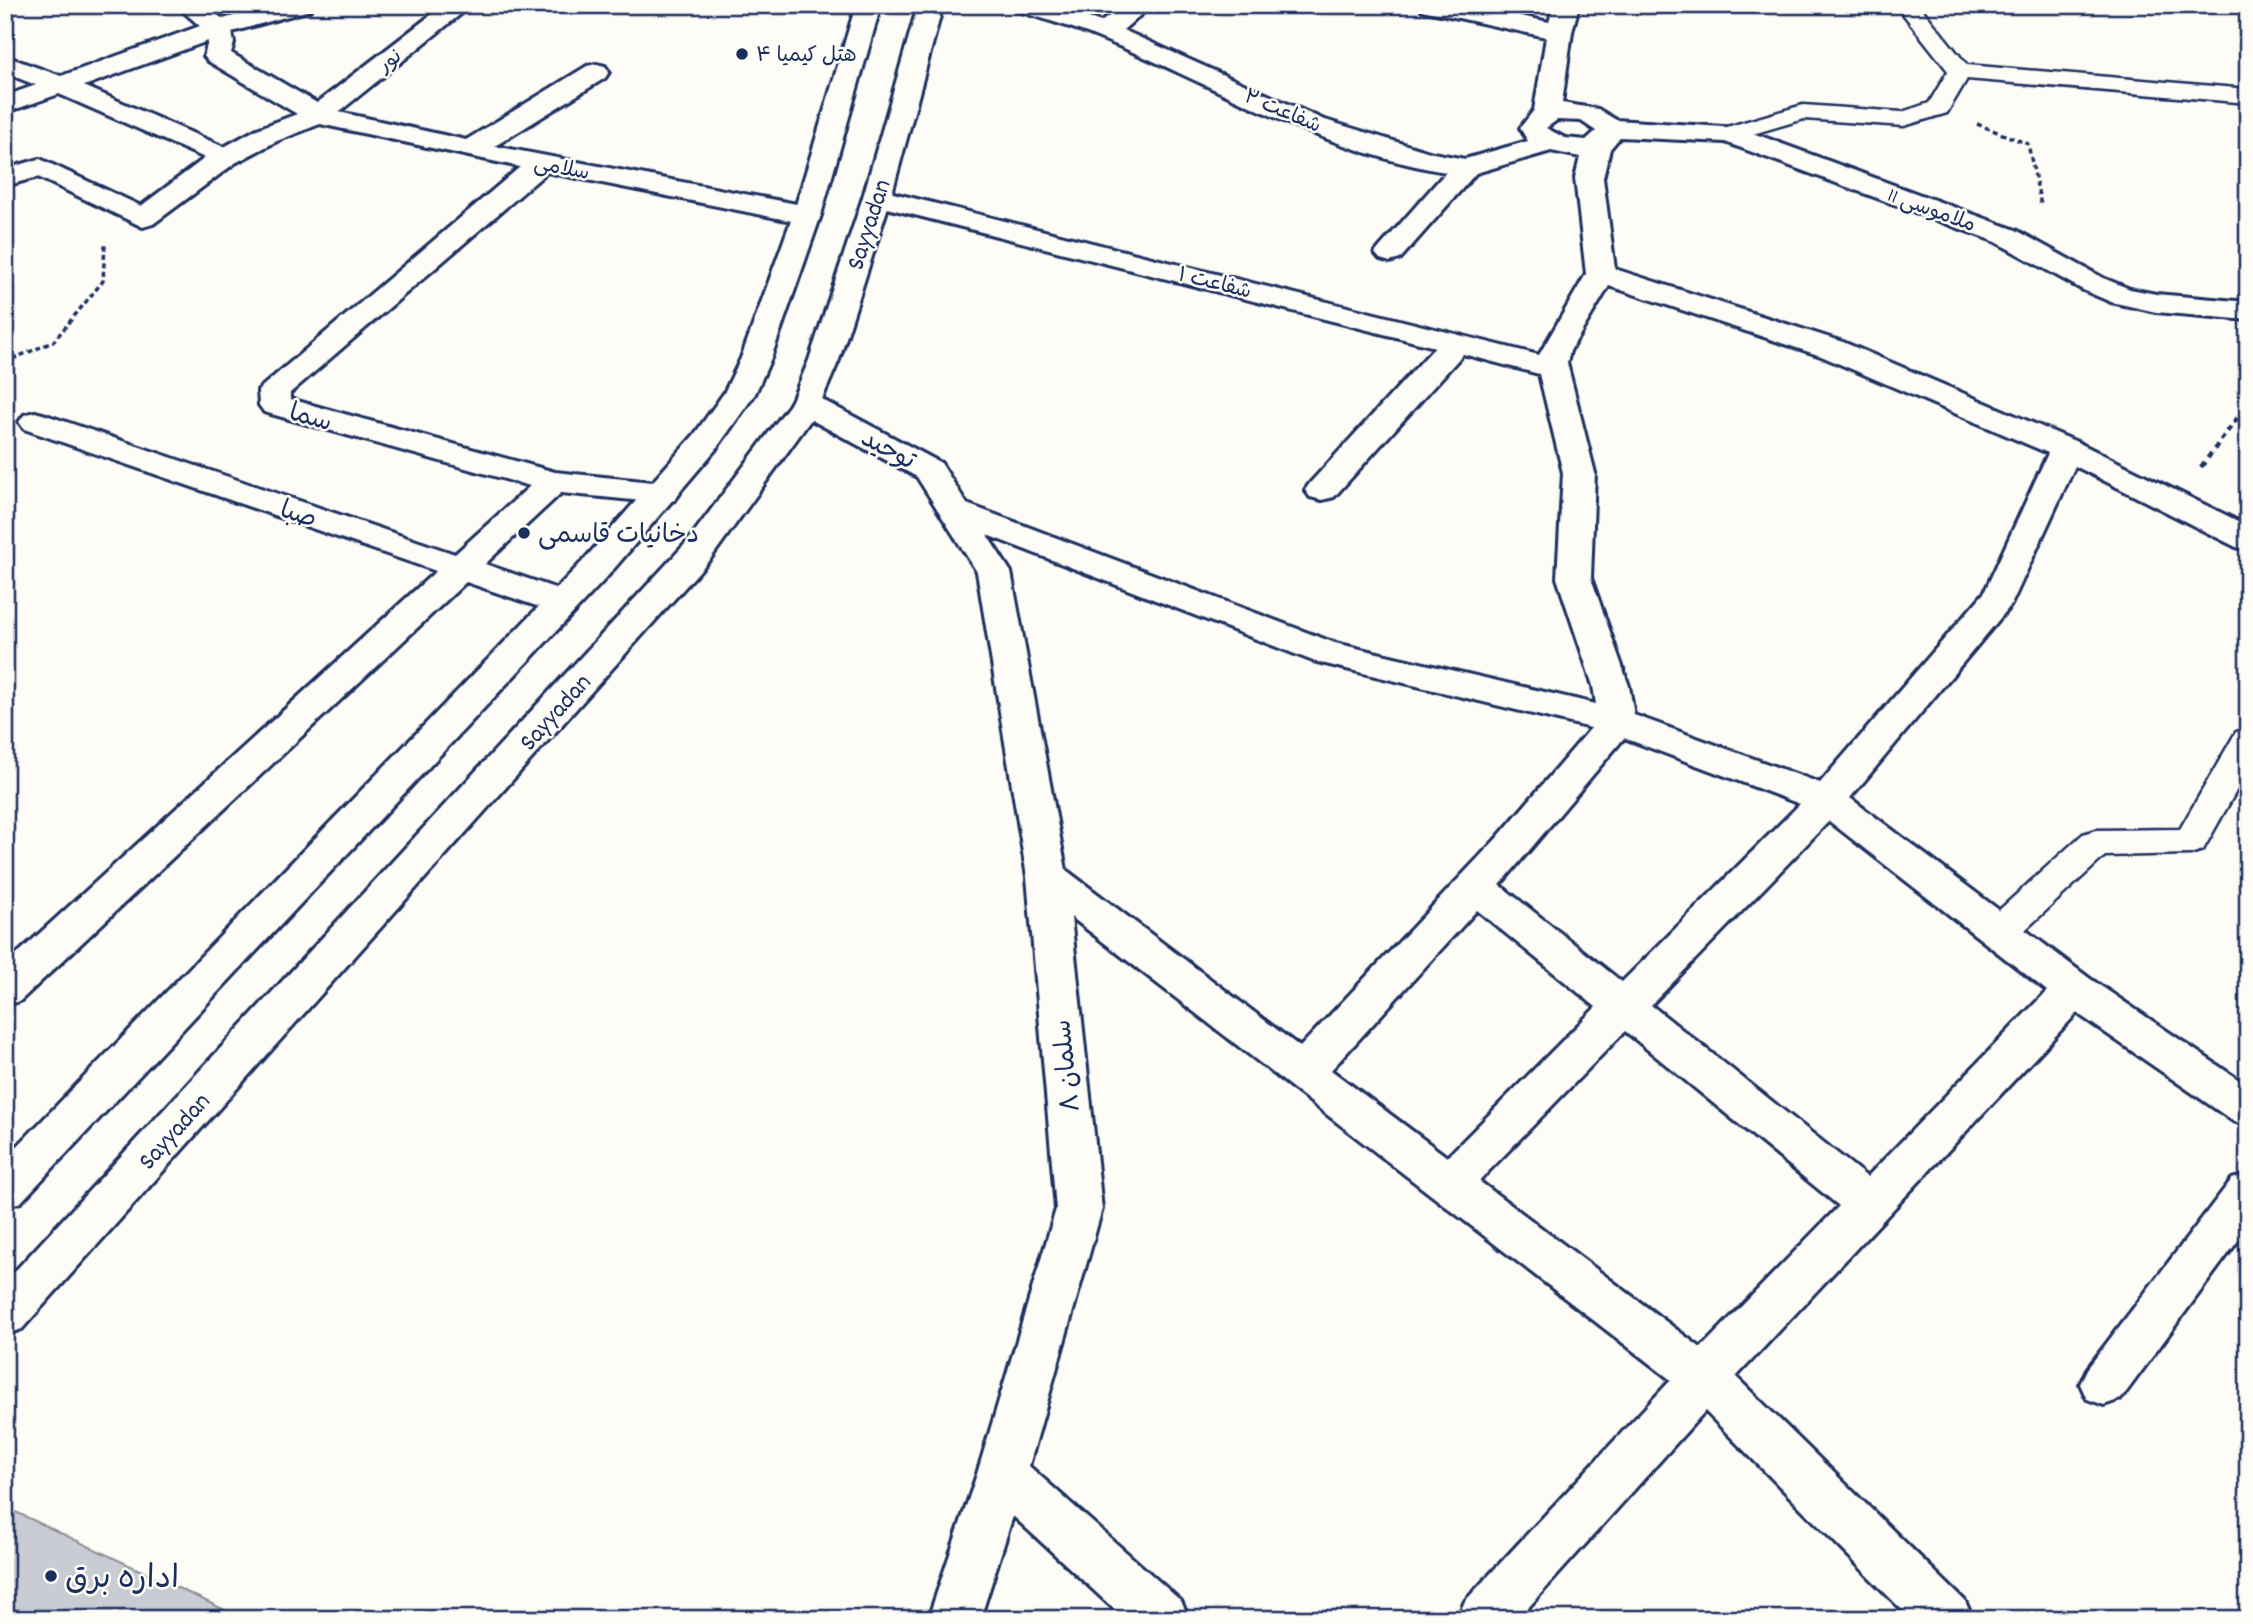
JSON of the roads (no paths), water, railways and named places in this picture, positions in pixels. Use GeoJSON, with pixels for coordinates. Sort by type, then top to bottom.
{"type":"FeatureCollection","features":[{"type":"Feature","properties":{"kind":"street"},"geometry":{"type":"LineString","coordinates":[[188,5],[219,28]]}},
{"type":"Feature","properties":{"kind":"street"},"geometry":{"type":"LineString","coordinates":[[5,105],[219,28],[301,5]]}},
{"type":"Feature","properties":{"kind":"street","name":"نور"},"geometry":{"type":"LineString","coordinates":[[5,178],[40,167],[143,218],[225,157],[267,135],[318,115],[460,5]]}},
{"type":"Feature","properties":{"kind":"street"},"geometry":{"type":"LineString","coordinates":[[5,1189],[563,603],[663,493],[705,442],[739,394],[756,358],[807,215],[869,5]]}},
{"type":"Feature","properties":{"kind":"street","name":"Sayyadan"},"geometry":{"type":"LineString","coordinates":[[5,1315],[699,551],[806,404],[824,360],[877,197],[931,5]]}},
{"type":"Feature","properties":{"kind":"street","name":"شفاعت ۲"},"geometry":{"type":"LineString","coordinates":[[1024,5],[1105,31],[1312,125],[1429,161],[1466,167],[1550,144],[1566,148],[1603,136]]}},
{"type":"Feature","properties":{"kind":"street"},"geometry":{"type":"LineString","coordinates":[[1105,31],[1140,5]]}},
{"type":"Feature","properties":{"kind":"street"},"geometry":{"type":"LineString","coordinates":[[1431,5],[1559,32]]}},
{"type":"Feature","properties":{"kind":"street"},"geometry":{"type":"LineString","coordinates":[[1547,113],[1559,32],[1567,5]]}},
{"type":"Feature","properties":{"kind":"street","name":"سلامی"},"geometry":{"type":"LineString","coordinates":[[219,28],[221,43],[217,56],[318,115],[470,149],[807,215]]}},
{"type":"Feature","properties":{"kind":"street"},"geometry":{"type":"LineString","coordinates":[[5,64],[225,157]]}},
{"type":"Feature","properties":{"kind":"street"},"geometry":{"type":"LineString","coordinates":[[470,149],[596,72]]}},
{"type":"Feature","properties":{"kind":"street"},"geometry":{"type":"LineString","coordinates":[[1550,144],[1538,136],[1533,128],[1536,120],[1547,113],[1578,111],[1594,116],[1603,136],[1589,178],[1601,274],[1555,351],[1554,368],[1579,473],[1574,578],[1611,686],[1617,722]]}},
{"type":"Feature","properties":{"kind":"street","name":"ملاموسی 11"},"geometry":{"type":"LineString","coordinates":[[1603,136],[1729,134],[2006,236],[2122,296],[2156,303],[2248,311]]}},
{"type":"Feature","properties":{"kind":"street","name":"سما"},"geometry":{"type":"LineString","coordinates":[[541,163],[274,390],[275,405],[553,482],[663,493]]}},
{"type":"Feature","properties":{"kind":"street"},"geometry":{"type":"LineString","coordinates":[[1390,253],[1466,167]]}},
{"type":"Feature","properties":{"kind":"street","name":"شفاعت ۱"},"geometry":{"type":"LineString","coordinates":[[877,197],[1554,368]]}},
{"type":"Feature","properties":{"kind":"street"},"geometry":{"type":"LineString","coordinates":[[1601,274],[1832,349],[2066,449],[2248,540]]}},
{"type":"Feature","properties":{"kind":"street"},"geometry":{"type":"LineString","coordinates":[[1322,490],[1456,343]]}},
{"type":"Feature","properties":{"kind":"street","name":"توحید"},"geometry":{"type":"LineString","coordinates":[[806,404],[929,470],[956,511]]}},
{"type":"Feature","properties":{"kind":"street","name":"صبا"},"geometry":{"type":"LineString","coordinates":[[35,422],[459,570],[563,603]]}},
{"type":"Feature","properties":{"kind":"street"},"geometry":{"type":"LineString","coordinates":[[1449,1183],[1827,800],[1999,597],[2066,449]]}},
{"type":"Feature","properties":{"kind":"street"},"geometry":{"type":"LineString","coordinates":[[5,990],[553,482]]}},
{"type":"Feature","properties":{"kind":"street"},"geometry":{"type":"LineString","coordinates":[[956,511],[1326,653],[1617,722],[1827,800],[2074,989],[2248,1109]]}},
{"type":"Feature","properties":{"kind":"street","name":"سلمان ۸"},"geometry":{"type":"LineString","coordinates":[[954,1619],[1002,1474],[1079,1209],[1047,877],[994,572],[956,511]]}},
{"type":"Feature","properties":{"kind":"street"},"geometry":{"type":"LineString","coordinates":[[1303,1072],[1475,886],[1617,722]]}},
{"type":"Feature","properties":{"kind":"street"},"geometry":{"type":"LineString","coordinates":[[1047,877],[1704,1378],[1947,1619]]}},
{"type":"Feature","properties":{"kind":"street"},"geometry":{"type":"LineString","coordinates":[[1475,886],[1869,1205]]}},
{"type":"Feature","properties":{"kind":"street"},"geometry":{"type":"LineString","coordinates":[[1483,1619],[1704,1378],[2074,989]]}},
{"type":"Feature","properties":{"kind":"street"},"geometry":{"type":"LineString","coordinates":[[2104,1384],[2248,1192]]}},
{"type":"Feature","properties":{"kind":"street"},"geometry":{"type":"LineString","coordinates":[[1002,1474],[1163,1619]]}},
{"type":"Feature","properties":{"kind":"lane"},"geometry":{"type":"LineString","coordinates":[[1908,5],[1960,71],[2248,96]]}},
{"type":"Feature","properties":{"kind":"lane"},"geometry":{"type":"LineString","coordinates":[[1729,134],[1803,112],[1904,118],[1938,108],[1960,71]]}},
{"type":"Feature","properties":{"kind":"lane"},"geometry":{"type":"LineString","coordinates":[[1999,932],[2096,843],[2190,841],[2248,740]]}},
{"type":"Feature","properties":{"kind":"place","name":"هتل کیمیا ۴"},"geometry":{"type":"Point","coordinates":[742,54]}},
{"type":"Feature","properties":{"kind":"place","name":"دخانیات قاسمی"},"geometry":{"type":"Point","coordinates":[524,533]}},
{"type":"Feature","properties":{"kind":"place","name":"اداره برق"},"geometry":{"type":"Point","coordinates":[51,1576]}}]}
